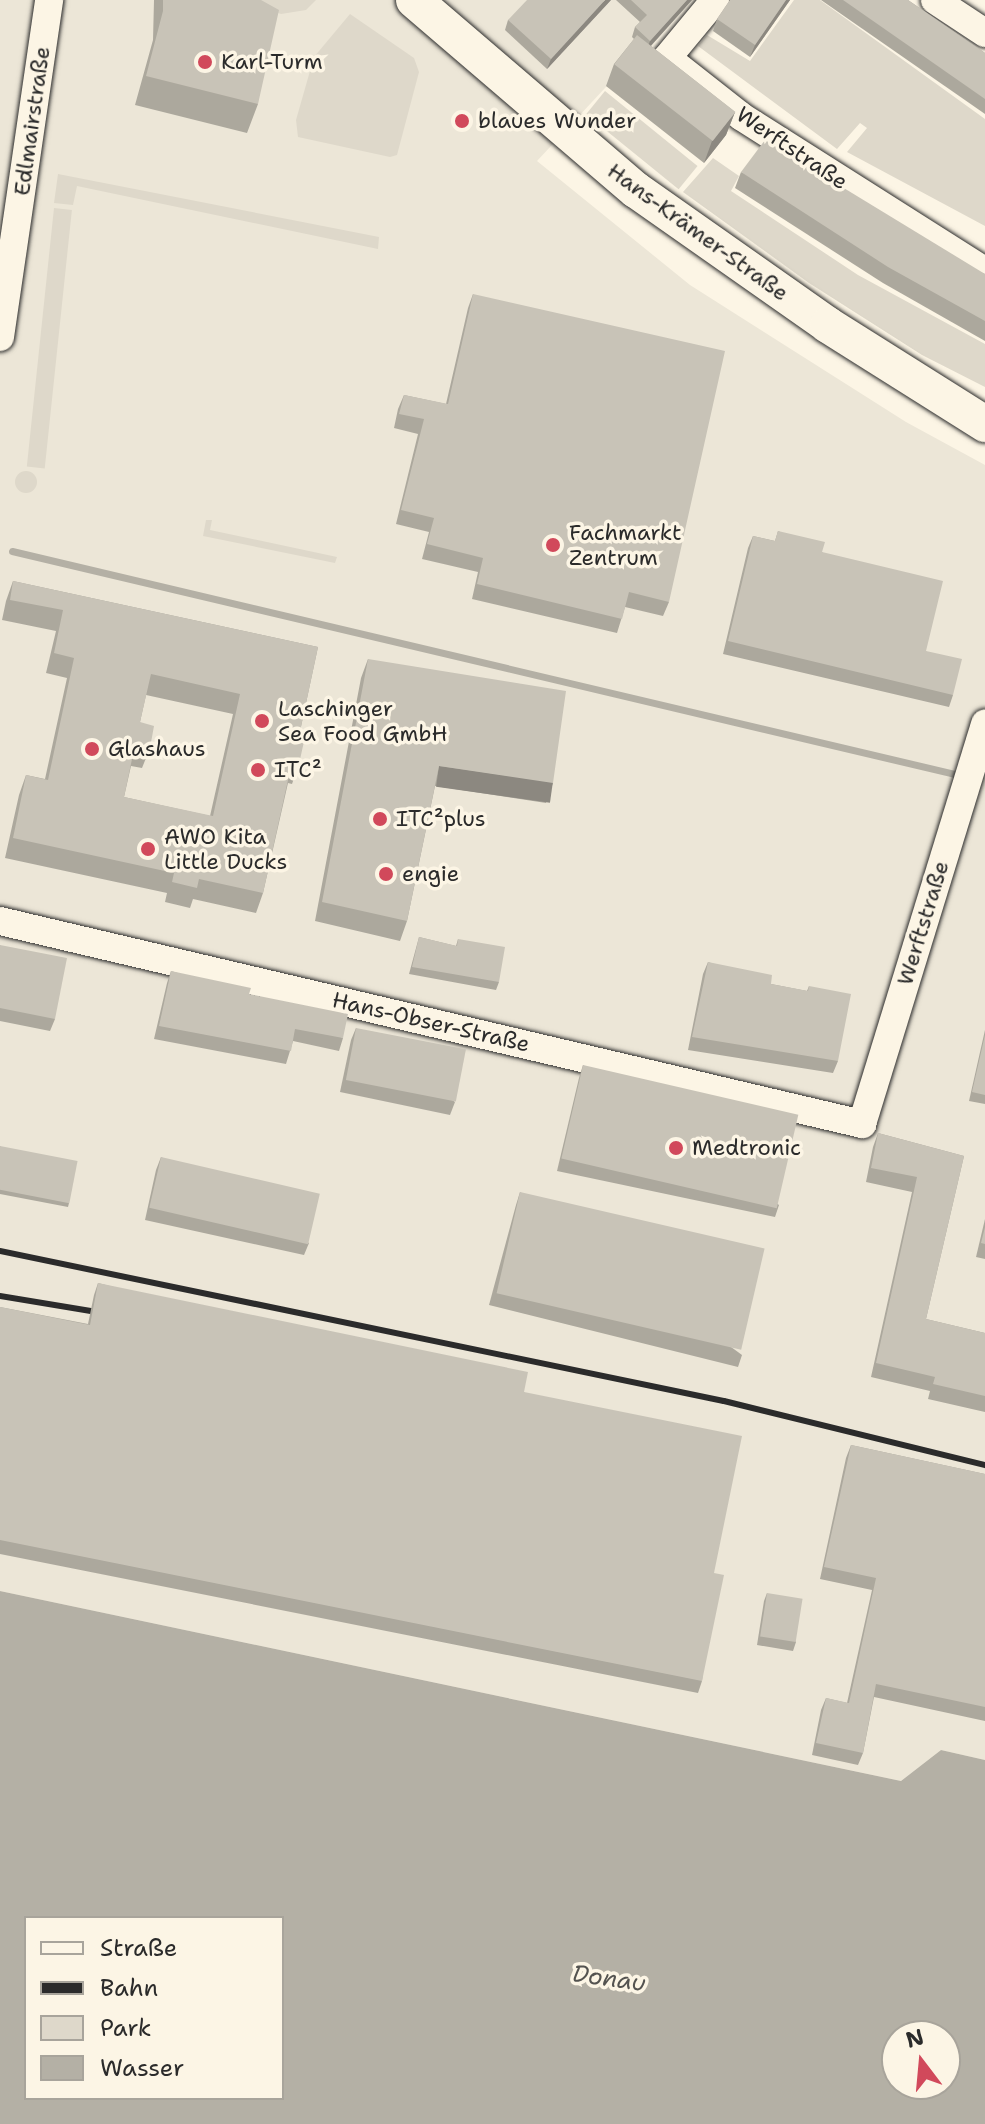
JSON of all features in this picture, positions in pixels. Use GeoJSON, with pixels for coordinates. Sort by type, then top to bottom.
{"type":"FeatureCollection","features":[{"type":"Feature","properties":{"kind":"main road","name":"Hans-Krämer-Straße"},"geometry":{"type":"LineString","coordinates":[[395,0],[423,7],[636,190],[828,325],[985,424]]}},
{"type":"Feature","properties":{"kind":"street","name":"Edlmairstraße"},"geometry":{"type":"LineString","coordinates":[[0,337],[49,0]]}},
{"type":"Feature","properties":{"kind":"street","name":"Werftstraße"},"geometry":{"type":"LineString","coordinates":[[715,0],[667,58],[742,117],[985,271]]}},
{"type":"Feature","properties":{"kind":"street"},"geometry":{"type":"LineString","coordinates":[[935,0],[985,33]]}},
{"type":"Feature","properties":{"kind":"street","name":"Werftstraße"},"geometry":{"type":"LineString","coordinates":[[862,1124],[981,735]]}},
{"type":"Feature","properties":{"kind":"street","name":"Hans-Obser-Straße"},"geometry":{"type":"LineString","coordinates":[[0,921],[862,1124]]}},
{"type":"Feature","properties":{"kind":"shaded area"},"geometry":{"type":"Polygon","coordinates":[[[0,0],[687,0],[537,161],[690,285],[906,422],[985,465],[985,1760],[941,1750],[901,1781],[0,1591],[0,0]]]}},
{"type":"Feature","properties":{"kind":"green space"},"geometry":{"type":"Polygon","coordinates":[[[242,0],[316,0],[306,10],[281,14],[242,0]]]}},
{"type":"Feature","properties":{"kind":"green space"},"geometry":{"type":"Polygon","coordinates":[[[794,0],[820,0],[985,119],[985,226],[847,152],[867,128],[860,123],[837,149],[698,46],[707,35],[750,61],[794,0]]]}},
{"type":"Feature","properties":{"kind":"green space"},"geometry":{"type":"Polygon","coordinates":[[[350,14],[414,58],[419,72],[397,155],[390,157],[298,137],[296,120],[314,57],[350,14]]]}},
{"type":"Feature","properties":{"kind":"green space"},"geometry":{"type":"Polygon","coordinates":[[[605,91],[697,166],[679,189],[586,114],[605,91]]]}},
{"type":"Feature","properties":{"kind":"green space"},"geometry":{"type":"Polygon","coordinates":[[[713,158],[739,176],[731,191],[858,275],[985,344],[985,387],[922,355],[809,283],[683,192],[713,158]]]}},
{"type":"Feature","properties":{"kind":"green space"},"geometry":{"type":"Polygon","coordinates":[[[58,174],[379,237],[378,249],[77,186],[73,205],[54,203],[58,174]]]}},
{"type":"Feature","properties":{"kind":"green space"},"geometry":{"type":"Polygon","coordinates":[[[54,208],[72,210],[45,468],[27,467],[54,208]]]}},
{"type":"Feature","properties":{"kind":"green space"},"geometry":{"type":"Polygon","coordinates":[[[22,471],[30,471],[37,482],[30,493],[22,493],[15,486],[15,478],[22,471]]]}},
{"type":"Feature","properties":{"kind":"green space"},"geometry":{"type":"Polygon","coordinates":[[[206,520],[212,520],[210,530],[337,557],[335,563],[203,536],[206,520]]]}},
{"type":"Feature","properties":{"kind":"water","name":"Donau"},"geometry":{"type":"Polygon","coordinates":[[[0,1591],[901,1781],[941,1750],[985,1760],[985,2124],[0,2124],[0,1591]]]}},
{"type":"Feature","properties":{"kind":"building","name":"Karl-Turm"},"geometry":{"type":"Polygon","coordinates":[[[163,0],[261,0],[279,10],[258,104],[146,76],[163,11],[163,0]]]}},
{"type":"Feature","properties":{"kind":"building"},"geometry":{"type":"Polygon","coordinates":[[[527,0],[605,0],[551,59],[508,20],[527,0]]]}},
{"type":"Feature","properties":{"kind":"building"},"geometry":{"type":"Polygon","coordinates":[[[631,0],[687,0],[650,41],[635,27],[647,15],[631,0]]]}},
{"type":"Feature","properties":{"kind":"building"},"geometry":{"type":"Polygon","coordinates":[[[730,0],[786,0],[755,45],[717,19],[730,0]]]}},
{"type":"Feature","properties":{"kind":"building"},"geometry":{"type":"Polygon","coordinates":[[[843,0],[908,0],[985,53],[985,99],[843,0]]]}},
{"type":"Feature","properties":{"kind":"building"},"geometry":{"type":"Polygon","coordinates":[[[637,35],[736,112],[713,141],[614,64],[637,35]]]}},
{"type":"Feature","properties":{"kind":"building"},"geometry":{"type":"Polygon","coordinates":[[[765,140],[985,274],[985,321],[888,267],[741,172],[765,140]]]}},
{"type":"Feature","properties":{"kind":"building"},"geometry":{"type":"Polygon","coordinates":[[[473,294],[725,351],[669,602],[629,592],[622,619],[477,584],[483,558],[427,544],[434,518],[401,510],[424,419],[399,414],[404,395],[448,404],[473,294]]]}},
{"type":"Feature","properties":{"kind":"building"},"geometry":{"type":"Polygon","coordinates":[[[778,531],[825,542],[822,552],[943,581],[926,651],[962,659],[953,695],[728,641],[753,536],[775,541],[778,531]]]}},
{"type":"Feature","properties":{"kind":"building","name":"ITC²"},"geometry":{"type":"Polygon","coordinates":[[[13,581],[318,647],[299,736],[305,737],[299,764],[292,762],[263,893],[199,879],[197,888],[172,882],[174,873],[13,838],[26,775],[48,780],[74,658],[54,653],[63,610],[10,600],[13,581]],[[151,674],[140,722],[154,726],[150,748],[135,745],[124,797],[213,816],[240,694],[151,674]]]}},
{"type":"Feature","properties":{"kind":"building"},"geometry":{"type":"Polygon","coordinates":[[[368,659],[566,691],[553,783],[439,766],[407,921],[322,902],[368,659]]]}},
{"type":"Feature","properties":{"kind":"building"},"geometry":{"type":"Polygon","coordinates":[[[419,937],[457,946],[458,939],[505,947],[499,982],[412,967],[419,937]]]}},
{"type":"Feature","properties":{"kind":"building"},"geometry":{"type":"Polygon","coordinates":[[[0,945],[67,958],[55,1019],[0,1008],[0,945]]]}},
{"type":"Feature","properties":{"kind":"building"},"geometry":{"type":"Polygon","coordinates":[[[708,962],[772,975],[771,984],[808,991],[809,986],[851,994],[838,1061],[692,1037],[708,962]]]}},
{"type":"Feature","properties":{"kind":"building"},"geometry":{"type":"Polygon","coordinates":[[[171,971],[251,988],[249,994],[348,1014],[343,1038],[295,1029],[291,1051],[159,1026],[171,971]]]}},
{"type":"Feature","properties":{"kind":"building"},"geometry":{"type":"Polygon","coordinates":[[[356,1028],[466,1049],[456,1101],[346,1080],[356,1028]]]}},
{"type":"Feature","properties":{"kind":"building"},"geometry":{"type":"Polygon","coordinates":[[[985,1035],[985,1095],[972,1092],[985,1035]]]}},
{"type":"Feature","properties":{"kind":"building","name":"Medtronic"},"geometry":{"type":"Polygon","coordinates":[[[583,1065],[798,1115],[777,1208],[561,1159],[583,1065]]]}},
{"type":"Feature","properties":{"kind":"building"},"geometry":{"type":"Polygon","coordinates":[[[878,1133],[964,1156],[926,1319],[985,1333],[985,1396],[933,1384],[935,1377],[876,1363],[917,1177],[871,1168],[878,1133]]]}},
{"type":"Feature","properties":{"kind":"building"},"geometry":{"type":"Polygon","coordinates":[[[0,1146],[78,1161],[69,1203],[0,1190],[0,1146]]]}},
{"type":"Feature","properties":{"kind":"building"},"geometry":{"type":"Polygon","coordinates":[[[161,1157],[320,1194],[308,1244],[149,1208],[161,1157]]]}},
{"type":"Feature","properties":{"kind":"building"},"geometry":{"type":"Polygon","coordinates":[[[520,1192],[765,1248],[741,1350],[497,1293],[520,1192]]]}},
{"type":"Feature","properties":{"kind":"building"},"geometry":{"type":"Polygon","coordinates":[[[98,1283],[528,1372],[524,1392],[742,1436],[714,1573],[724,1575],[702,1681],[0,1540],[0,1307],[90,1325],[98,1283]]]}},
{"type":"Feature","properties":{"kind":"building"},"geometry":{"type":"Polygon","coordinates":[[[851,1445],[985,1474],[985,1707],[876,1684],[863,1753],[816,1743],[826,1698],[849,1703],[876,1578],[824,1567],[851,1445]]]}},
{"type":"Feature","properties":{"kind":"building"},"geometry":{"type":"Polygon","coordinates":[[[767,1593],[803,1599],[796,1642],[760,1636],[767,1593]]]}},
{"type":"Feature","properties":{"kind":"waterway"},"geometry":{"type":"LineString","coordinates":[[12,551],[963,776]]}},
{"type":"Feature","properties":{"kind":"railway"},"geometry":{"type":"LineString","coordinates":[[0,1251],[724,1401],[985,1465]]}},
{"type":"Feature","properties":{"kind":"railway"},"geometry":{"type":"LineString","coordinates":[[0,1296],[91,1311]]}},
{"type":"Feature","properties":{"kind":"place","name":"Karl-Turm"},"geometry":{"type":"Point","coordinates":[205,62]}},
{"type":"Feature","properties":{"kind":"place","name":"blaues Wunder"},"geometry":{"type":"Point","coordinates":[462,121]}},
{"type":"Feature","properties":{"kind":"place","name":"Fachmarkt Zentrum"},"geometry":{"type":"Point","coordinates":[553,545]}},
{"type":"Feature","properties":{"kind":"place","name":"Laschinger Sea Food GmbH"},"geometry":{"type":"Point","coordinates":[262,721]}},
{"type":"Feature","properties":{"kind":"place","name":"Glashaus"},"geometry":{"type":"Point","coordinates":[92,749]}},
{"type":"Feature","properties":{"kind":"place","name":"ITC²"},"geometry":{"type":"Point","coordinates":[258,770]}},
{"type":"Feature","properties":{"kind":"place","name":"ITC²plus"},"geometry":{"type":"Point","coordinates":[380,819]}},
{"type":"Feature","properties":{"kind":"place","name":"AWO Kita Little Ducks"},"geometry":{"type":"Point","coordinates":[148,849]}},
{"type":"Feature","properties":{"kind":"place","name":"engie"},"geometry":{"type":"Point","coordinates":[386,874]}},
{"type":"Feature","properties":{"kind":"place","name":"Medtronic"},"geometry":{"type":"Point","coordinates":[676,1148]}}]}
